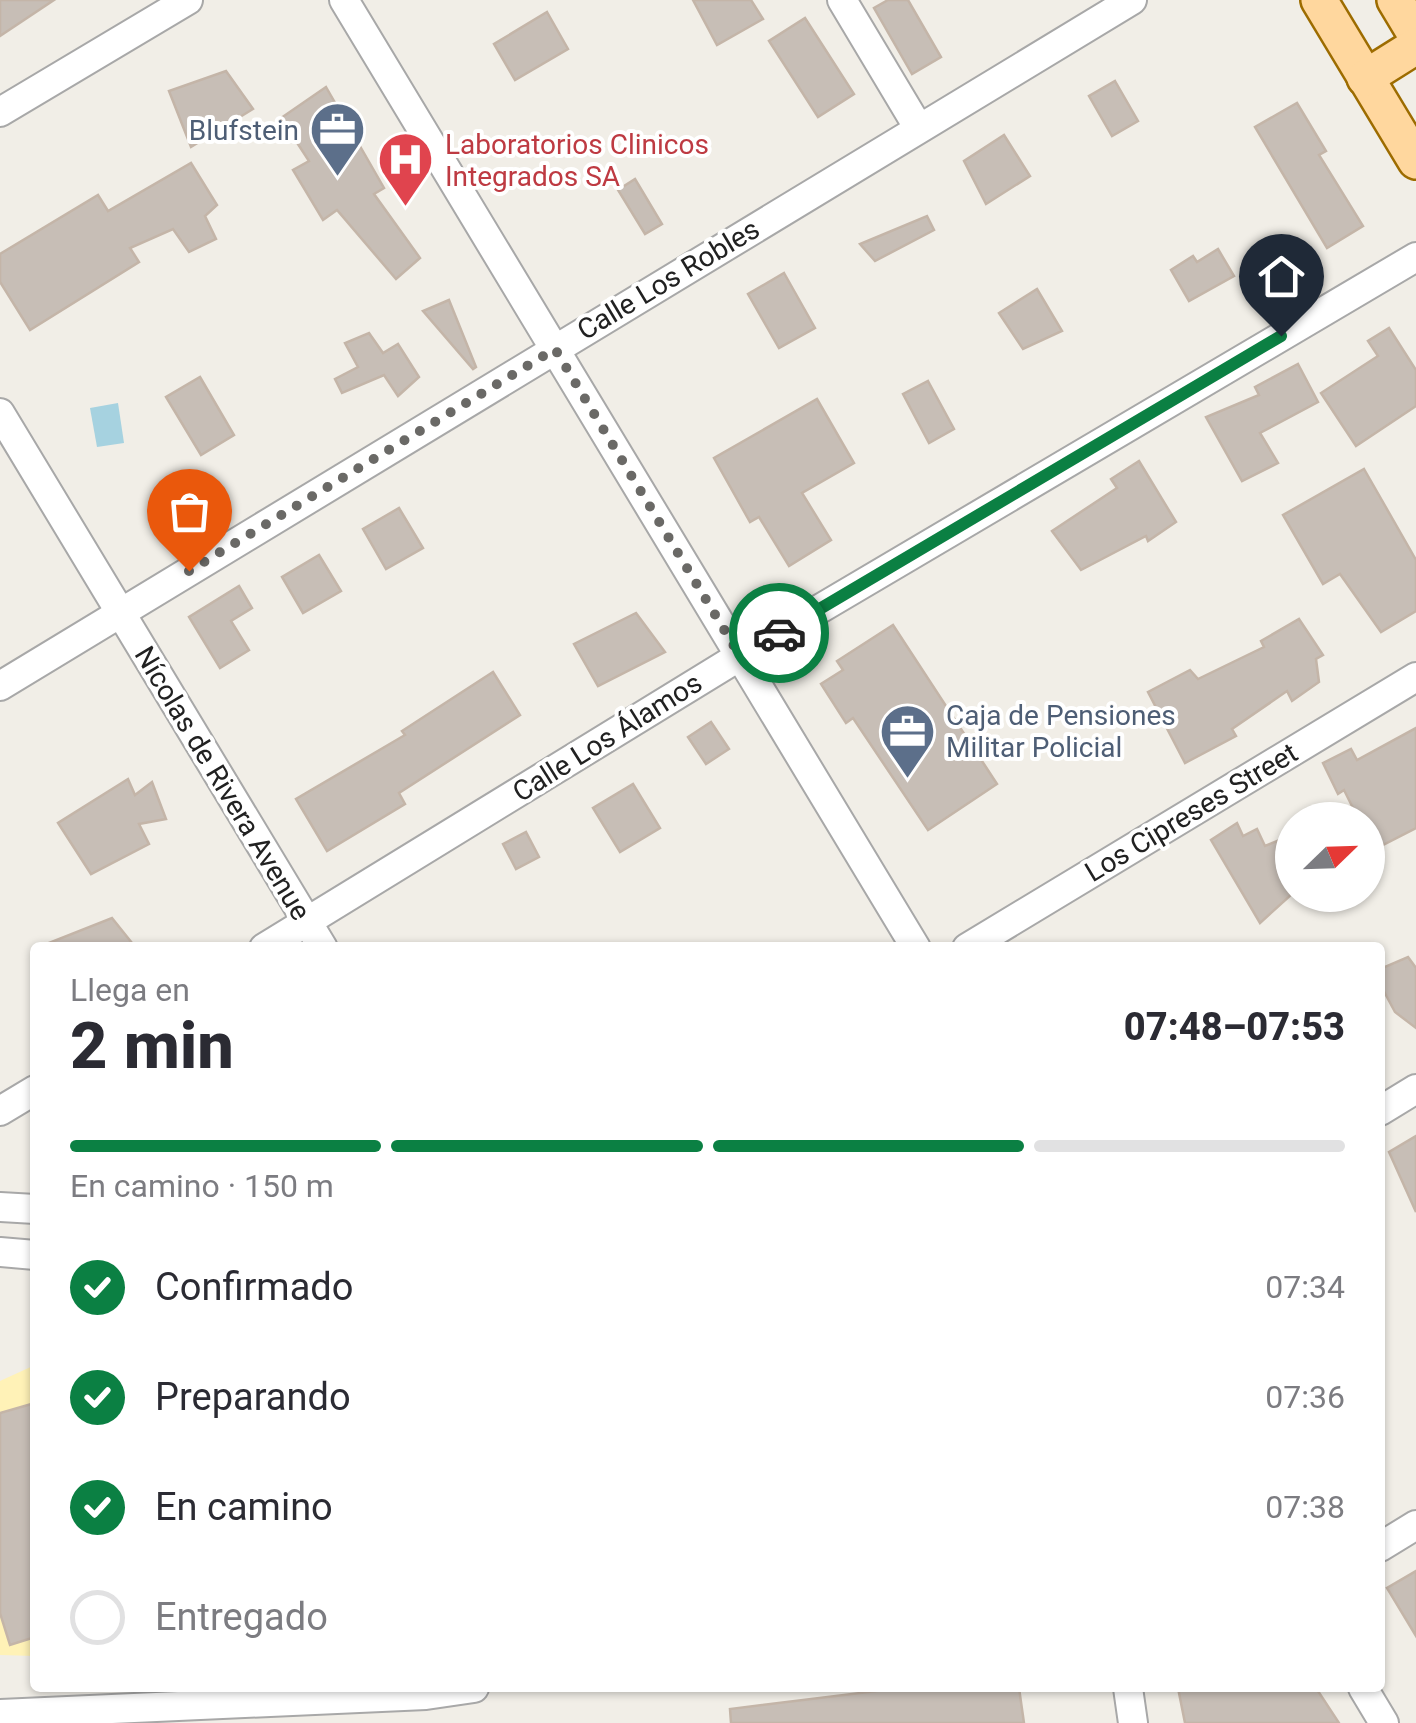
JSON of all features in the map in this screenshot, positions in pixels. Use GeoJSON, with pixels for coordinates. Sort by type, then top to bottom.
{"type":"FeatureCollection","features":[{"type":"Feature","properties":{"kind":"main road"},"geometry":{"type":"LineString","coordinates":[[1319,0],[1416,162]]}},
{"type":"Feature","properties":{"kind":"main road"},"geometry":{"type":"LineString","coordinates":[[1395,0],[1416,35]]}},
{"type":"Feature","properties":{"kind":"main road"},"geometry":{"type":"LineString","coordinates":[[1365,78],[1416,46]]}},
{"type":"Feature","properties":{"kind":"street"},"geometry":{"type":"LineString","coordinates":[[0,112],[188,0]]}},
{"type":"Feature","properties":{"kind":"street"},"geometry":{"type":"LineString","coordinates":[[344,0],[912,942]]}},
{"type":"Feature","properties":{"kind":"street"},"geometry":{"type":"LineString","coordinates":[[842,0],[918,127]]}},
{"type":"Feature","properties":{"kind":"street","name":"Calle Los Robles"},"geometry":{"type":"LineString","coordinates":[[0,686],[1132,0]]}},
{"type":"Feature","properties":{"kind":"street","name":"Calle Los Álamos"},"geometry":{"type":"LineString","coordinates":[[274,942],[740,656],[1416,256]]}},
{"type":"Feature","properties":{"kind":"street","name":"Nícolas de Rivera Avenue"},"geometry":{"type":"LineString","coordinates":[[0,413],[319,942]]}},
{"type":"Feature","properties":{"kind":"street","name":"Los Cipreses Street"},"geometry":{"type":"LineString","coordinates":[[977,942],[1416,677]]}},
{"type":"Feature","properties":{"kind":"street"},"geometry":{"type":"LineString","coordinates":[[1385,1108],[1416,1090]]}},
{"type":"Feature","properties":{"kind":"street"},"geometry":{"type":"LineString","coordinates":[[0,1111],[30,1093]]}},
{"type":"Feature","properties":{"kind":"street"},"geometry":{"type":"LineString","coordinates":[[0,1207],[30,1208]]}},
{"type":"Feature","properties":{"kind":"street"},"geometry":{"type":"LineString","coordinates":[[0,1252],[30,1254]]}},
{"type":"Feature","properties":{"kind":"street"},"geometry":{"type":"LineString","coordinates":[[1385,1544],[1416,1525]]}},
{"type":"Feature","properties":{"kind":"street"},"geometry":{"type":"LineString","coordinates":[[0,1714],[410,1692]]}},
{"type":"Feature","properties":{"kind":"street"},"geometry":{"type":"LineString","coordinates":[[405,1723],[428,1692]]}},
{"type":"Feature","properties":{"kind":"street"},"geometry":{"type":"LineString","coordinates":[[1129,1692],[1133,1723]]}},
{"type":"Feature","properties":{"kind":"street"},"geometry":{"type":"LineString","coordinates":[[1365,1692],[1384,1723]]}},
{"type":"Feature","properties":{"kind":"sand"},"geometry":{"type":"Polygon","coordinates":[[[30,1367],[30,1656],[0,1655],[0,1381],[30,1367]]]}},
{"type":"Feature","properties":{"kind":"water"},"geometry":{"type":"Polygon","coordinates":[[[118,403],[124,443],[97,447],[90,408],[118,403]]]}},
{"type":"Feature","properties":{"kind":"building"},"geometry":{"type":"Polygon","coordinates":[[[0,0],[54,0],[0,36],[0,0]]]}},
{"type":"Feature","properties":{"kind":"building"},"geometry":{"type":"Polygon","coordinates":[[[693,0],[751,0],[763,19],[717,45],[693,0]]]}},
{"type":"Feature","properties":{"kind":"building"},"geometry":{"type":"Polygon","coordinates":[[[888,0],[908,0],[941,57],[912,74],[874,8],[888,0]]]}},
{"type":"Feature","properties":{"kind":"building"},"geometry":{"type":"Polygon","coordinates":[[[547,12],[568,49],[515,80],[494,44],[547,12]]]}},
{"type":"Feature","properties":{"kind":"building"},"geometry":{"type":"Polygon","coordinates":[[[805,18],[854,94],[818,117],[769,41],[805,18]]]}},
{"type":"Feature","properties":{"kind":"building"},"geometry":{"type":"Polygon","coordinates":[[[226,71],[253,109],[191,147],[169,91],[226,71]]]}},
{"type":"Feature","properties":{"kind":"building"},"geometry":{"type":"Polygon","coordinates":[[[1115,81],[1138,121],[1112,136],[1089,96],[1115,81]]]}},
{"type":"Feature","properties":{"kind":"building"},"geometry":{"type":"Polygon","coordinates":[[[326,87],[384,188],[374,194],[420,258],[396,279],[337,210],[323,220],[293,170],[309,161],[281,118],[326,87]]]}},
{"type":"Feature","properties":{"kind":"building"},"geometry":{"type":"Polygon","coordinates":[[[1297,103],[1326,151],[1319,155],[1363,226],[1327,248],[1255,127],[1297,103]]]}},
{"type":"Feature","properties":{"kind":"building"},"geometry":{"type":"Polygon","coordinates":[[[1004,135],[1030,176],[986,204],[964,161],[1004,135]]]}},
{"type":"Feature","properties":{"kind":"building"},"geometry":{"type":"Polygon","coordinates":[[[191,163],[217,205],[205,216],[216,239],[189,252],[173,229],[130,248],[139,262],[30,330],[0,282],[0,254],[98,195],[108,211],[191,163]]]}},
{"type":"Feature","properties":{"kind":"building"},"geometry":{"type":"Polygon","coordinates":[[[635,179],[662,224],[645,234],[618,190],[635,179]]]}},
{"type":"Feature","properties":{"kind":"building"},"geometry":{"type":"Polygon","coordinates":[[[927,216],[934,230],[875,261],[860,244],[927,216]]]}},
{"type":"Feature","properties":{"kind":"building"},"geometry":{"type":"Polygon","coordinates":[[[1218,249],[1234,276],[1189,301],[1171,270],[1193,256],[1197,262],[1218,249]]]}},
{"type":"Feature","properties":{"kind":"building"},"geometry":{"type":"Polygon","coordinates":[[[784,273],[815,328],[779,348],[748,294],[784,273]]]}},
{"type":"Feature","properties":{"kind":"building"},"geometry":{"type":"Polygon","coordinates":[[[1037,289],[1062,331],[1023,349],[999,313],[1037,289]]]}},
{"type":"Feature","properties":{"kind":"building"},"geometry":{"type":"Polygon","coordinates":[[[449,300],[476,367],[473,369],[423,311],[449,300]]]}},
{"type":"Feature","properties":{"kind":"building"},"geometry":{"type":"Polygon","coordinates":[[[1389,328],[1416,370],[1416,406],[1356,446],[1321,393],[1378,356],[1368,341],[1389,328]]]}},
{"type":"Feature","properties":{"kind":"building"},"geometry":{"type":"Polygon","coordinates":[[[369,333],[383,353],[398,344],[419,377],[398,396],[384,375],[342,393],[335,379],[358,367],[345,343],[369,333]]]}},
{"type":"Feature","properties":{"kind":"building"},"geometry":{"type":"Polygon","coordinates":[[[1298,364],[1318,402],[1260,433],[1278,463],[1242,481],[1206,417],[1259,395],[1255,387],[1298,364]]]}},
{"type":"Feature","properties":{"kind":"building"},"geometry":{"type":"Polygon","coordinates":[[[200,377],[234,435],[201,455],[166,397],[200,377]]]}},
{"type":"Feature","properties":{"kind":"building"},"geometry":{"type":"Polygon","coordinates":[[[928,381],[954,429],[929,443],[903,394],[928,381]]]}},
{"type":"Feature","properties":{"kind":"building"},"geometry":{"type":"Polygon","coordinates":[[[817,399],[854,463],[802,493],[831,540],[789,566],[759,517],[750,522],[714,458],[817,399]]]}},
{"type":"Feature","properties":{"kind":"building"},"geometry":{"type":"Polygon","coordinates":[[[1139,461],[1176,522],[1148,541],[1146,536],[1081,570],[1052,531],[1117,488],[1111,479],[1139,461]]]}},
{"type":"Feature","properties":{"kind":"building"},"geometry":{"type":"Polygon","coordinates":[[[1364,469],[1416,560],[1416,611],[1381,632],[1340,574],[1323,584],[1283,515],[1364,469]]]}},
{"type":"Feature","properties":{"kind":"building"},"geometry":{"type":"Polygon","coordinates":[[[399,508],[423,548],[386,569],[363,529],[399,508]]]}},
{"type":"Feature","properties":{"kind":"building"},"geometry":{"type":"Polygon","coordinates":[[[319,555],[341,591],[303,613],[282,577],[319,555]]]}},
{"type":"Feature","properties":{"kind":"building"},"geometry":{"type":"Polygon","coordinates":[[[239,586],[252,608],[231,621],[249,650],[220,668],[189,617],[239,586]]]}},
{"type":"Feature","properties":{"kind":"building"},"geometry":{"type":"Polygon","coordinates":[[[636,613],[665,652],[598,686],[574,644],[636,613]]]}},
{"type":"Feature","properties":{"kind":"building"},"geometry":{"type":"Polygon","coordinates":[[[1299,619],[1323,655],[1316,659],[1319,682],[1292,701],[1287,691],[1232,729],[1236,736],[1185,763],[1148,692],[1190,670],[1198,679],[1264,647],[1261,641],[1299,619]]]}},
{"type":"Feature","properties":{"kind":"building"},"geometry":{"type":"Polygon","coordinates":[[[893,625],[997,784],[928,830],[853,718],[846,723],[821,684],[843,670],[837,661],[893,625]]]}},
{"type":"Feature","properties":{"kind":"building"},"geometry":{"type":"Polygon","coordinates":[[[493,672],[520,715],[399,793],[405,804],[327,851],[296,799],[405,735],[402,731],[493,672]]]}},
{"type":"Feature","properties":{"kind":"building"},"geometry":{"type":"Polygon","coordinates":[[[711,722],[729,749],[706,764],[688,737],[711,722]]]}},
{"type":"Feature","properties":{"kind":"building"},"geometry":{"type":"Polygon","coordinates":[[[1416,728],[1416,828],[1385,844],[1385,802],[1350,802],[1344,790],[1338,794],[1323,763],[1351,749],[1357,760],[1416,728]]]}},
{"type":"Feature","properties":{"kind":"building"},"geometry":{"type":"Polygon","coordinates":[[[128,779],[135,795],[152,782],[166,819],[139,824],[149,844],[91,874],[58,823],[128,779]]]}},
{"type":"Feature","properties":{"kind":"building"},"geometry":{"type":"Polygon","coordinates":[[[633,784],[660,828],[620,852],[593,808],[633,784]]]}},
{"type":"Feature","properties":{"kind":"building"},"geometry":{"type":"Polygon","coordinates":[[[1237,823],[1243,836],[1257,829],[1265,846],[1275,842],[1275,909],[1260,923],[1211,840],[1237,823]]]}},
{"type":"Feature","properties":{"kind":"building"},"geometry":{"type":"Polygon","coordinates":[[[526,832],[539,857],[516,869],[503,844],[526,832]]]}},
{"type":"Feature","properties":{"kind":"building"},"geometry":{"type":"Polygon","coordinates":[[[112,918],[131,942],[51,942],[112,918]]]}},
{"type":"Feature","properties":{"kind":"building"},"geometry":{"type":"Polygon","coordinates":[[[1408,957],[1416,968],[1416,1028],[1395,1012],[1385,993],[1385,967],[1408,957]]]}},
{"type":"Feature","properties":{"kind":"building"},"geometry":{"type":"Polygon","coordinates":[[[1416,1136],[1416,1212],[1389,1152],[1416,1136]]]}},
{"type":"Feature","properties":{"kind":"building"},"geometry":{"type":"Polygon","coordinates":[[[30,1404],[30,1639],[10,1645],[0,1613],[0,1413],[30,1404]]]}},
{"type":"Feature","properties":{"kind":"building"},"geometry":{"type":"Polygon","coordinates":[[[1416,1571],[1416,1636],[1387,1588],[1416,1571]]]}},
{"type":"Feature","properties":{"kind":"building"},"geometry":{"type":"Polygon","coordinates":[[[868,1692],[1020,1692],[1024,1723],[731,1723],[730,1709],[868,1692]]]}},
{"type":"Feature","properties":{"kind":"building"},"geometry":{"type":"Polygon","coordinates":[[[1179,1692],[1319,1692],[1339,1723],[1185,1723],[1179,1692]]]}},
{"type":"Feature","properties":{"kind":"way so far"},"geometry":{"type":"LineString","coordinates":[[189,571],[555,349],[740,656],[779,633]]}},
{"type":"Feature","properties":{"kind":"place","name":"Blufstein"},"geometry":{"type":"Point","coordinates":[338,179]}},
{"type":"Feature","properties":{"kind":"place","name":"Laboratorios Clinicos Integrados SA"},"geometry":{"type":"Point","coordinates":[406,209]}},
{"type":"Feature","properties":{"kind":"place","name":"Caja de Pensiones Militar Policial"},"geometry":{"type":"Point","coordinates":[907,780]}},
{"type":"Feature","properties":{"kind":"route"},"geometry":{"type":"LineString","coordinates":[[779,633],[1281,336]]}}]}
